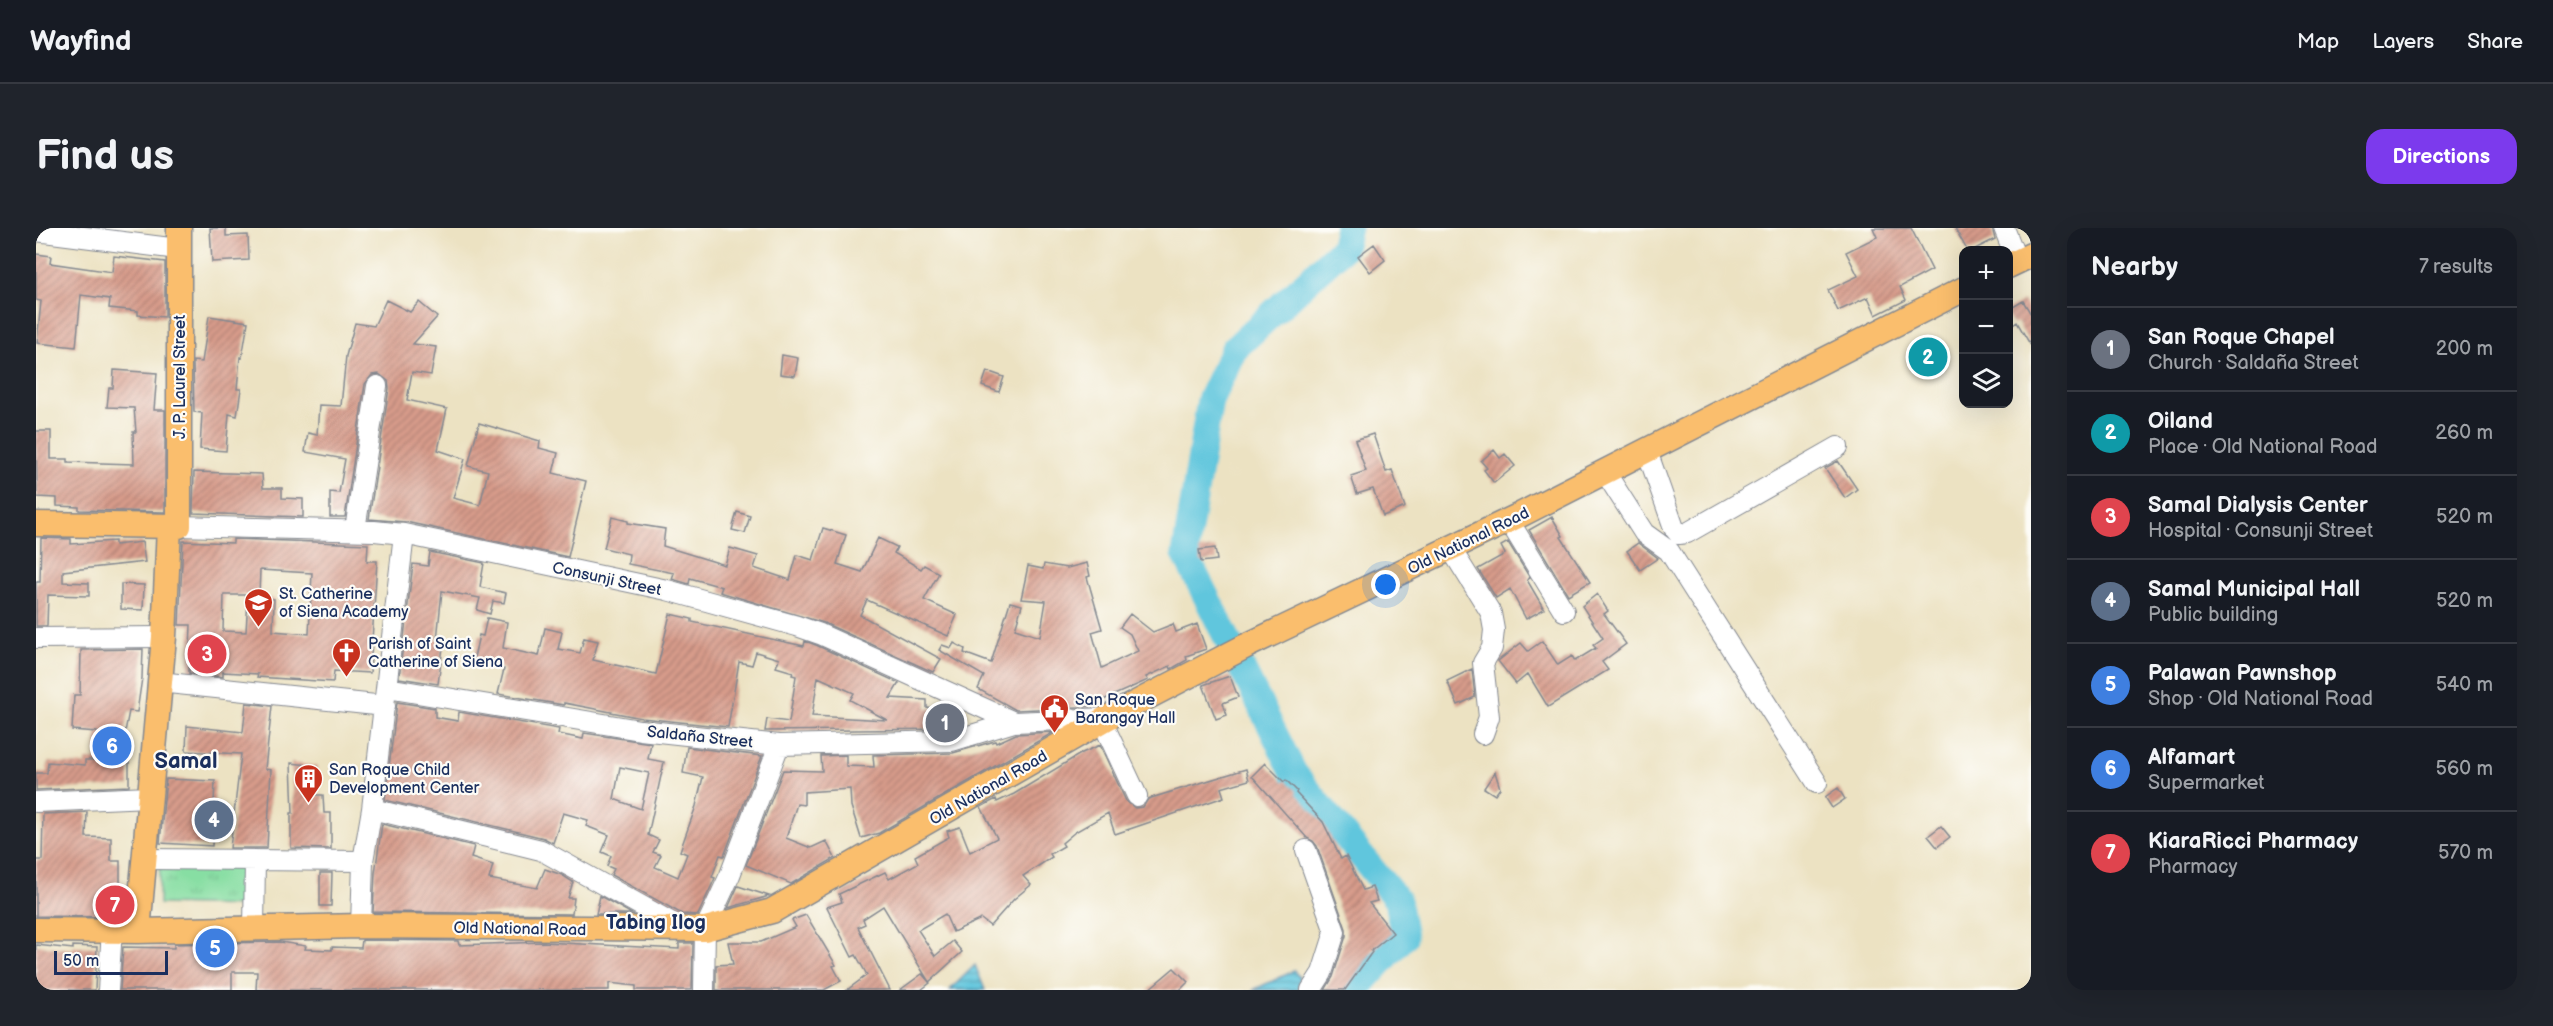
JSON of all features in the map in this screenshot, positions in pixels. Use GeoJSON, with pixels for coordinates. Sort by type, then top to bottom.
{"type":"FeatureCollection","features":[{"type":"Feature","properties":{"kind":"main road","name":"J. P. Laurel Street"},"geometry":{"type":"LineString","coordinates":[[157,637],[168,526],[179,238]]}},
{"type":"Feature","properties":{"kind":"main road","name":"Old National Road"},"geometry":{"type":"LineString","coordinates":[[36,930],[125,931],[361,926],[694,929],[772,911],[1104,719],[1246,646],[1509,521],[1959,292]]}},
{"type":"Feature","properties":{"kind":"main road"},"geometry":{"type":"LineString","coordinates":[[36,524],[168,526]]}},
{"type":"Feature","properties":{"kind":"main road"},"geometry":{"type":"LineString","coordinates":[[125,931],[159,682],[157,637]]}},
{"type":"Feature","properties":{"kind":"main road"},"geometry":{"type":"LineString","coordinates":[[125,931],[144,859],[143,797],[157,637]]}},
{"type":"Feature","properties":{"kind":"street"},"geometry":{"type":"LineString","coordinates":[[2004,228],[2019,261]]}},
{"type":"Feature","properties":{"kind":"street"},"geometry":{"type":"LineString","coordinates":[[36,231],[179,238]]}},
{"type":"Feature","properties":{"kind":"street"},"geometry":{"type":"LineString","coordinates":[[355,530],[377,386]]}},
{"type":"Feature","properties":{"kind":"street"},"geometry":{"type":"LineString","coordinates":[[1647,451],[1674,528],[1679,534],[1687,533],[1838,447]]}},
{"type":"Feature","properties":{"kind":"street"},"geometry":{"type":"LineString","coordinates":[[1605,472],[1644,533],[1669,552],[1817,783]]}},
{"type":"Feature","properties":{"kind":"street"},"geometry":{"type":"LineString","coordinates":[[1509,521],[1564,611]]}},
{"type":"Feature","properties":{"kind":"street","name":"Consunji Street"},"geometry":{"type":"LineString","coordinates":[[168,526],[355,530],[404,534],[667,590],[797,626],[830,638],[1014,722]]}},
{"type":"Feature","properties":{"kind":"street"},"geometry":{"type":"LineString","coordinates":[[361,926],[363,861],[372,809],[404,534]]}},
{"type":"Feature","properties":{"kind":"street"},"geometry":{"type":"LineString","coordinates":[[1451,549],[1491,613],[1494,630],[1492,648],[1483,663],[1489,717],[1482,734]]}},
{"type":"Feature","properties":{"kind":"street"},"geometry":{"type":"LineString","coordinates":[[36,638],[157,637]]}},
{"type":"Feature","properties":{"kind":"street","name":"Saldaña Street"},"geometry":{"type":"LineString","coordinates":[[159,682],[386,697],[640,730],[779,745],[952,741],[1014,722]]}},
{"type":"Feature","properties":{"kind":"street"},"geometry":{"type":"LineString","coordinates":[[1014,722],[1104,719],[1137,796]]}},
{"type":"Feature","properties":{"kind":"street"},"geometry":{"type":"LineString","coordinates":[[704,990],[694,929],[730,875],[779,745]]}},
{"type":"Feature","properties":{"kind":"street"},"geometry":{"type":"LineString","coordinates":[[36,802],[143,797]]}},
{"type":"Feature","properties":{"kind":"street"},"geometry":{"type":"LineString","coordinates":[[372,809],[541,850],[694,929]]}},
{"type":"Feature","properties":{"kind":"street"},"geometry":{"type":"LineString","coordinates":[[1306,850],[1335,932],[1322,973],[1311,990]]}},
{"type":"Feature","properties":{"kind":"street"},"geometry":{"type":"LineString","coordinates":[[144,859],[363,861]]}},
{"type":"Feature","properties":{"kind":"street"},"geometry":{"type":"LineString","coordinates":[[254,928],[255,860]]}},
{"type":"Feature","properties":{"kind":"street"},"geometry":{"type":"LineString","coordinates":[[108,990],[125,931]]}},
{"type":"Feature","properties":{"kind":"green space"},"geometry":{"type":"Polygon","coordinates":[[[160,861],[247,863],[246,906],[159,904],[160,861]]]}},
{"type":"Feature","properties":{"kind":"water"},"geometry":{"type":"Polygon","coordinates":[[[975,965],[985,990],[950,990],[975,965]]]}},
{"type":"Feature","properties":{"kind":"water"},"geometry":{"type":"Polygon","coordinates":[[[1294,971],[1300,978],[1298,990],[1253,990],[1294,971]]]}},
{"type":"Feature","properties":{"kind":"building"},"geometry":{"type":"Polygon","coordinates":[[[210,228],[226,228],[226,236],[248,235],[249,260],[212,262],[210,228]]]}},
{"type":"Feature","properties":{"kind":"building"},"geometry":{"type":"Polygon","coordinates":[[[1873,228],[1911,228],[1932,270],[1900,287],[1906,300],[1876,315],[1868,297],[1838,311],[1828,290],[1858,276],[1846,252],[1877,237],[1873,228]]]}},
{"type":"Feature","properties":{"kind":"building"},"geometry":{"type":"Polygon","coordinates":[[[1955,228],[1992,228],[1995,239],[1981,246],[1965,246],[1955,228]]]}},
{"type":"Feature","properties":{"kind":"building"},"geometry":{"type":"Polygon","coordinates":[[[1374,244],[1385,260],[1370,272],[1358,256],[1374,244]]]}},
{"type":"Feature","properties":{"kind":"building"},"geometry":{"type":"Polygon","coordinates":[[[36,254],[51,256],[50,263],[112,272],[114,256],[165,262],[165,317],[138,315],[138,311],[109,308],[110,299],[81,295],[76,347],[37,343],[41,301],[36,300],[36,254]]]}},
{"type":"Feature","properties":{"kind":"building"},"geometry":{"type":"Polygon","coordinates":[[[386,300],[410,312],[419,302],[437,317],[413,344],[436,347],[431,375],[412,372],[407,400],[447,409],[438,450],[465,459],[453,498],[480,505],[488,471],[468,466],[479,423],[540,441],[539,448],[558,453],[553,473],[586,481],[568,557],[406,522],[369,519],[389,388],[388,381],[379,374],[372,375],[365,384],[345,517],[330,517],[330,492],[339,493],[345,459],[305,452],[308,433],[317,435],[319,405],[341,406],[346,356],[355,323],[374,326],[386,300]]]}},
{"type":"Feature","properties":{"kind":"building"},"geometry":{"type":"Polygon","coordinates":[[[2023,301],[2031,314],[2031,346],[2017,322],[2013,325],[2013,307],[2023,301]]]}},
{"type":"Feature","properties":{"kind":"building"},"geometry":{"type":"Polygon","coordinates":[[[209,316],[248,322],[242,358],[240,357],[237,389],[241,389],[237,416],[229,414],[226,451],[200,449],[202,413],[194,412],[193,361],[202,362],[209,316]]]}},
{"type":"Feature","properties":{"kind":"building"},"geometry":{"type":"Polygon","coordinates":[[[1928,341],[1940,369],[1928,374],[1916,346],[1928,341]]]}},
{"type":"Feature","properties":{"kind":"building"},"geometry":{"type":"Polygon","coordinates":[[[782,355],[798,358],[795,376],[780,374],[782,355]]]}},
{"type":"Feature","properties":{"kind":"building"},"geometry":{"type":"Polygon","coordinates":[[[114,370],[157,373],[154,410],[165,410],[165,512],[79,510],[79,507],[57,506],[57,498],[37,497],[36,431],[51,431],[51,459],[68,459],[68,462],[134,464],[133,432],[136,432],[134,408],[107,407],[109,388],[113,388],[114,370]]]}},
{"type":"Feature","properties":{"kind":"building"},"geometry":{"type":"Polygon","coordinates":[[[987,371],[1004,377],[999,392],[982,386],[987,371]]]}},
{"type":"Feature","properties":{"kind":"building"},"geometry":{"type":"Polygon","coordinates":[[[1373,434],[1386,472],[1392,470],[1405,507],[1383,516],[1373,489],[1357,494],[1351,476],[1366,471],[1355,440],[1373,434]]]}},
{"type":"Feature","properties":{"kind":"building"},"geometry":{"type":"Polygon","coordinates":[[[1494,450],[1500,458],[1505,454],[1515,466],[1494,483],[1484,470],[1487,468],[1481,461],[1494,450]]]}},
{"type":"Feature","properties":{"kind":"building"},"geometry":{"type":"Polygon","coordinates":[[[1838,461],[1857,489],[1845,498],[1825,468],[1838,461]]]}},
{"type":"Feature","properties":{"kind":"building"},"geometry":{"type":"Polygon","coordinates":[[[194,472],[262,474],[263,488],[282,488],[282,498],[303,499],[303,517],[193,513],[194,472]]]}},
{"type":"Feature","properties":{"kind":"building"},"geometry":{"type":"Polygon","coordinates":[[[737,512],[750,516],[745,533],[732,530],[737,512]]]}},
{"type":"Feature","properties":{"kind":"building"},"geometry":{"type":"Polygon","coordinates":[[[612,517],[628,521],[628,523],[665,529],[663,546],[725,565],[730,548],[758,556],[754,568],[790,580],[797,555],[813,560],[823,528],[846,535],[837,564],[862,572],[878,538],[897,547],[894,553],[921,569],[924,565],[939,573],[924,600],[957,615],[948,636],[867,600],[860,615],[941,659],[933,672],[824,623],[720,592],[722,587],[690,578],[689,584],[672,579],[674,573],[628,564],[629,554],[604,548],[612,517]]]}},
{"type":"Feature","properties":{"kind":"building"},"geometry":{"type":"Polygon","coordinates":[[[1552,517],[1563,536],[1561,537],[1590,582],[1568,595],[1529,530],[1552,517]]]}},
{"type":"Feature","properties":{"kind":"building"},"geometry":{"type":"Polygon","coordinates":[[[41,538],[71,539],[71,544],[115,541],[115,545],[142,542],[145,562],[63,571],[63,582],[89,583],[89,596],[48,595],[47,626],[36,626],[36,582],[40,582],[41,538]]]}},
{"type":"Feature","properties":{"kind":"building"},"geometry":{"type":"Polygon","coordinates":[[[233,539],[368,544],[367,561],[377,561],[370,673],[334,671],[333,682],[257,677],[258,674],[223,672],[223,677],[189,673],[191,625],[179,625],[183,541],[233,543],[233,539]],[[260,570],[259,595],[224,595],[223,631],[246,632],[248,598],[274,599],[273,631],[309,634],[312,573],[260,570]]]}},
{"type":"Feature","properties":{"kind":"building"},"geometry":{"type":"Polygon","coordinates":[[[1508,542],[1530,578],[1527,580],[1544,609],[1526,619],[1510,589],[1496,598],[1478,569],[1505,554],[1501,546],[1508,542]]]}},
{"type":"Feature","properties":{"kind":"building"},"geometry":{"type":"Polygon","coordinates":[[[1638,543],[1658,558],[1640,570],[1627,551],[1638,543]]]}},
{"type":"Feature","properties":{"kind":"building"},"geometry":{"type":"Polygon","coordinates":[[[1215,548],[1217,560],[1201,562],[1199,550],[1215,548]]]}},
{"type":"Feature","properties":{"kind":"building"},"geometry":{"type":"Polygon","coordinates":[[[430,552],[484,563],[480,587],[506,593],[504,603],[493,601],[490,614],[477,610],[480,598],[442,591],[437,640],[444,640],[438,684],[399,678],[413,564],[428,566],[430,552]]]}},
{"type":"Feature","properties":{"kind":"building"},"geometry":{"type":"Polygon","coordinates":[[[1087,563],[1090,576],[1087,577],[1102,629],[1092,632],[1102,668],[1138,651],[1130,634],[1120,627],[1130,614],[1153,632],[1173,624],[1176,632],[1197,624],[1206,649],[1186,656],[1187,660],[1171,669],[1170,666],[1146,677],[1148,680],[1103,700],[1104,704],[1099,706],[1016,710],[978,689],[984,676],[939,650],[942,645],[951,648],[954,643],[965,649],[964,653],[991,663],[1010,602],[1022,605],[1015,629],[1040,637],[1046,601],[1021,599],[1028,566],[1043,569],[1044,564],[1067,568],[1087,563]]]}},
{"type":"Feature","properties":{"kind":"building"},"geometry":{"type":"Polygon","coordinates":[[[121,584],[144,585],[143,610],[121,609],[121,584]]]}},
{"type":"Feature","properties":{"kind":"building"},"geometry":{"type":"Polygon","coordinates":[[[1597,594],[1608,611],[1604,614],[1626,644],[1602,662],[1608,670],[1548,707],[1528,674],[1516,684],[1498,661],[1521,643],[1528,651],[1542,641],[1558,665],[1572,656],[1575,661],[1596,648],[1593,645],[1603,638],[1582,606],[1597,594]]]}},
{"type":"Feature","properties":{"kind":"building"},"geometry":{"type":"Polygon","coordinates":[[[670,614],[692,619],[692,622],[804,646],[805,641],[899,683],[890,698],[927,700],[927,708],[962,713],[960,726],[950,729],[765,731],[767,719],[789,722],[796,676],[792,675],[793,672],[776,667],[779,659],[756,652],[752,665],[739,662],[728,727],[642,718],[564,703],[564,705],[498,694],[504,669],[473,662],[479,635],[483,636],[487,618],[507,622],[503,648],[539,656],[545,628],[562,632],[558,649],[580,653],[584,638],[598,641],[593,660],[656,674],[670,614]],[[818,677],[812,716],[887,720],[850,700],[854,693],[818,677]]]}},
{"type":"Feature","properties":{"kind":"building"},"geometry":{"type":"Polygon","coordinates":[[[143,649],[137,712],[129,711],[125,732],[120,731],[120,762],[129,762],[129,786],[36,790],[36,773],[47,773],[48,762],[85,765],[85,760],[96,760],[97,732],[72,730],[74,695],[80,695],[81,650],[143,649]]]}},
{"type":"Feature","properties":{"kind":"building"},"geometry":{"type":"Polygon","coordinates":[[[1472,669],[1475,697],[1458,705],[1447,681],[1472,669]]]}},
{"type":"Feature","properties":{"kind":"building"},"geometry":{"type":"Polygon","coordinates":[[[1230,676],[1238,697],[1223,703],[1227,715],[1216,719],[1203,685],[1230,676]]]}},
{"type":"Feature","properties":{"kind":"building"},"geometry":{"type":"Polygon","coordinates":[[[397,702],[435,708],[435,717],[458,721],[459,712],[559,729],[558,734],[583,739],[584,733],[651,743],[648,759],[664,762],[648,835],[659,840],[653,852],[661,855],[655,867],[678,877],[687,854],[680,851],[696,806],[703,777],[683,773],[687,747],[762,756],[724,856],[720,855],[712,877],[715,878],[698,915],[682,914],[611,875],[614,869],[607,866],[611,856],[602,852],[609,835],[586,826],[588,820],[563,813],[553,843],[544,838],[385,800],[397,702]],[[620,767],[614,799],[641,809],[649,773],[620,767]]]}},
{"type":"Feature","properties":{"kind":"building"},"geometry":{"type":"Polygon","coordinates":[[[246,703],[272,706],[265,769],[271,770],[267,848],[230,848],[241,754],[186,751],[187,726],[243,732],[246,703]]]}},
{"type":"Feature","properties":{"kind":"building"},"geometry":{"type":"Polygon","coordinates":[[[1054,732],[879,833],[861,838],[851,806],[850,789],[804,792],[804,805],[797,804],[786,838],[811,848],[826,841],[835,858],[791,884],[746,865],[783,770],[822,771],[821,756],[846,755],[846,766],[874,767],[873,755],[953,753],[995,741],[996,743],[1016,734],[1054,732]]]}},
{"type":"Feature","properties":{"kind":"building"},"geometry":{"type":"Polygon","coordinates":[[[1100,745],[1126,801],[1135,808],[1143,807],[1148,799],[1246,769],[1249,780],[1221,788],[1224,797],[1115,834],[1108,813],[1075,832],[1062,843],[1064,846],[1050,854],[1052,857],[1023,876],[1031,885],[1014,899],[990,926],[981,919],[953,932],[945,914],[918,930],[935,956],[953,941],[962,952],[929,982],[883,906],[863,919],[865,924],[858,927],[890,990],[847,990],[867,975],[856,955],[852,957],[827,907],[842,902],[839,894],[885,872],[889,879],[918,863],[915,856],[949,837],[947,831],[960,827],[970,852],[997,838],[981,807],[996,799],[997,802],[1014,794],[1082,753],[1100,745]]]}},
{"type":"Feature","properties":{"kind":"building"},"geometry":{"type":"Polygon","coordinates":[[[291,763],[317,766],[313,795],[323,795],[324,813],[331,813],[331,849],[291,848],[291,813],[293,813],[291,763]]]}},
{"type":"Feature","properties":{"kind":"building"},"geometry":{"type":"Polygon","coordinates":[[[1265,763],[1297,791],[1296,793],[1323,822],[1341,859],[1346,856],[1363,890],[1372,887],[1377,901],[1369,903],[1393,933],[1371,951],[1345,990],[1325,990],[1333,977],[1346,936],[1346,929],[1317,846],[1307,838],[1252,776],[1265,763]]]}},
{"type":"Feature","properties":{"kind":"building"},"geometry":{"type":"Polygon","coordinates":[[[1495,772],[1500,788],[1495,795],[1484,788],[1495,772]]]}},
{"type":"Feature","properties":{"kind":"building"},"geometry":{"type":"Polygon","coordinates":[[[166,779],[215,781],[212,846],[160,843],[166,779]]]}},
{"type":"Feature","properties":{"kind":"building"},"geometry":{"type":"Polygon","coordinates":[[[1838,788],[1845,799],[1832,808],[1825,797],[1838,788]]]}},
{"type":"Feature","properties":{"kind":"building"},"geometry":{"type":"Polygon","coordinates":[[[87,812],[86,837],[111,838],[111,861],[120,861],[120,917],[36,916],[36,860],[42,860],[43,814],[87,812]]]}},
{"type":"Feature","properties":{"kind":"building"},"geometry":{"type":"Polygon","coordinates":[[[382,824],[474,846],[471,858],[493,865],[489,879],[537,888],[545,869],[562,875],[573,882],[568,898],[574,898],[572,914],[373,912],[375,873],[382,824]]]}},
{"type":"Feature","properties":{"kind":"building"},"geometry":{"type":"Polygon","coordinates":[[[1941,826],[1950,837],[1937,847],[1928,836],[1941,826]]]}},
{"type":"Feature","properties":{"kind":"building"},"geometry":{"type":"Polygon","coordinates":[[[320,873],[332,873],[331,906],[320,906],[320,873]]]}},
{"type":"Feature","properties":{"kind":"building"},"geometry":{"type":"Polygon","coordinates":[[[738,886],[769,896],[728,908],[738,886]]]}},
{"type":"Feature","properties":{"kind":"building"},"geometry":{"type":"Polygon","coordinates":[[[600,896],[632,914],[596,914],[600,896]]]}},
{"type":"Feature","properties":{"kind":"building"},"geometry":{"type":"Polygon","coordinates":[[[806,915],[836,965],[833,966],[841,981],[824,990],[716,990],[716,965],[733,964],[728,942],[761,942],[796,927],[792,920],[806,915]]]}},
{"type":"Feature","properties":{"kind":"building"},"geometry":{"type":"Polygon","coordinates":[[[362,940],[458,941],[459,945],[543,942],[679,949],[679,943],[693,943],[692,990],[636,990],[636,986],[609,983],[609,990],[256,990],[257,972],[232,972],[232,990],[120,990],[123,947],[174,948],[174,944],[280,942],[306,946],[305,949],[332,950],[332,947],[361,948],[362,940]]]}},
{"type":"Feature","properties":{"kind":"building"},"geometry":{"type":"Polygon","coordinates":[[[36,945],[73,949],[73,946],[97,947],[95,990],[36,990],[36,945]]]}},
{"type":"Feature","properties":{"kind":"building"},"geometry":{"type":"Polygon","coordinates":[[[1174,968],[1188,982],[1180,990],[1148,990],[1174,968]]]}},
{"type":"Feature","properties":{"kind":"building"},"geometry":{"type":"Polygon","coordinates":[[[922,974],[930,983],[921,990],[900,990],[922,974]]]}},
{"type":"Feature","properties":{"kind":"waterway"},"geometry":{"type":"LineString","coordinates":[[1348,228],[1343,248],[1234,349],[1210,400],[1185,554],[1294,773],[1397,900],[1404,937],[1356,990]]}},
{"type":"Feature","properties":{"kind":"place","name":"Oiland"},"geometry":{"type":"Point","coordinates":[1928,357]}},
{"type":"Feature","properties":{"kind":"place","name":"St. Catherine of Siena Academy"},"geometry":{"type":"Point","coordinates":[258,628]}},
{"type":"Feature","properties":{"kind":"place","name":"Samal Dialysis Center"},"geometry":{"type":"Point","coordinates":[207,654]}},
{"type":"Feature","properties":{"kind":"place","name":"Parish of Saint Catherine of Siena"},"geometry":{"type":"Point","coordinates":[347,678]}},
{"type":"Feature","properties":{"kind":"place","name":"San Roque Chapel"},"geometry":{"type":"Point","coordinates":[945,723]}},
{"type":"Feature","properties":{"kind":"place","name":"San Roque Barangay Hall"},"geometry":{"type":"Point","coordinates":[1054,734]}},
{"type":"Feature","properties":{"kind":"place","name":"Alfamart"},"geometry":{"type":"Point","coordinates":[112,746]}},
{"type":"Feature","properties":{"kind":"place","name":"San Roque Child Development Center"},"geometry":{"type":"Point","coordinates":[308,804]}},
{"type":"Feature","properties":{"kind":"place","name":"Samal Municipal Hall"},"geometry":{"type":"Point","coordinates":[214,820]}},
{"type":"Feature","properties":{"kind":"place","name":"KiaraRicci Pharmacy"},"geometry":{"type":"Point","coordinates":[115,905]}},
{"type":"Feature","properties":{"kind":"place","name":"Palawan Pawnshop"},"geometry":{"type":"Point","coordinates":[215,948]}},
{"type":"Feature","properties":{"kind":"district","name":"Samal"},"geometry":{"type":"Point","coordinates":[186,760]}},
{"type":"Feature","properties":{"kind":"district","name":"Tabing Ilog"},"geometry":{"type":"Point","coordinates":[656,922]}}]}
